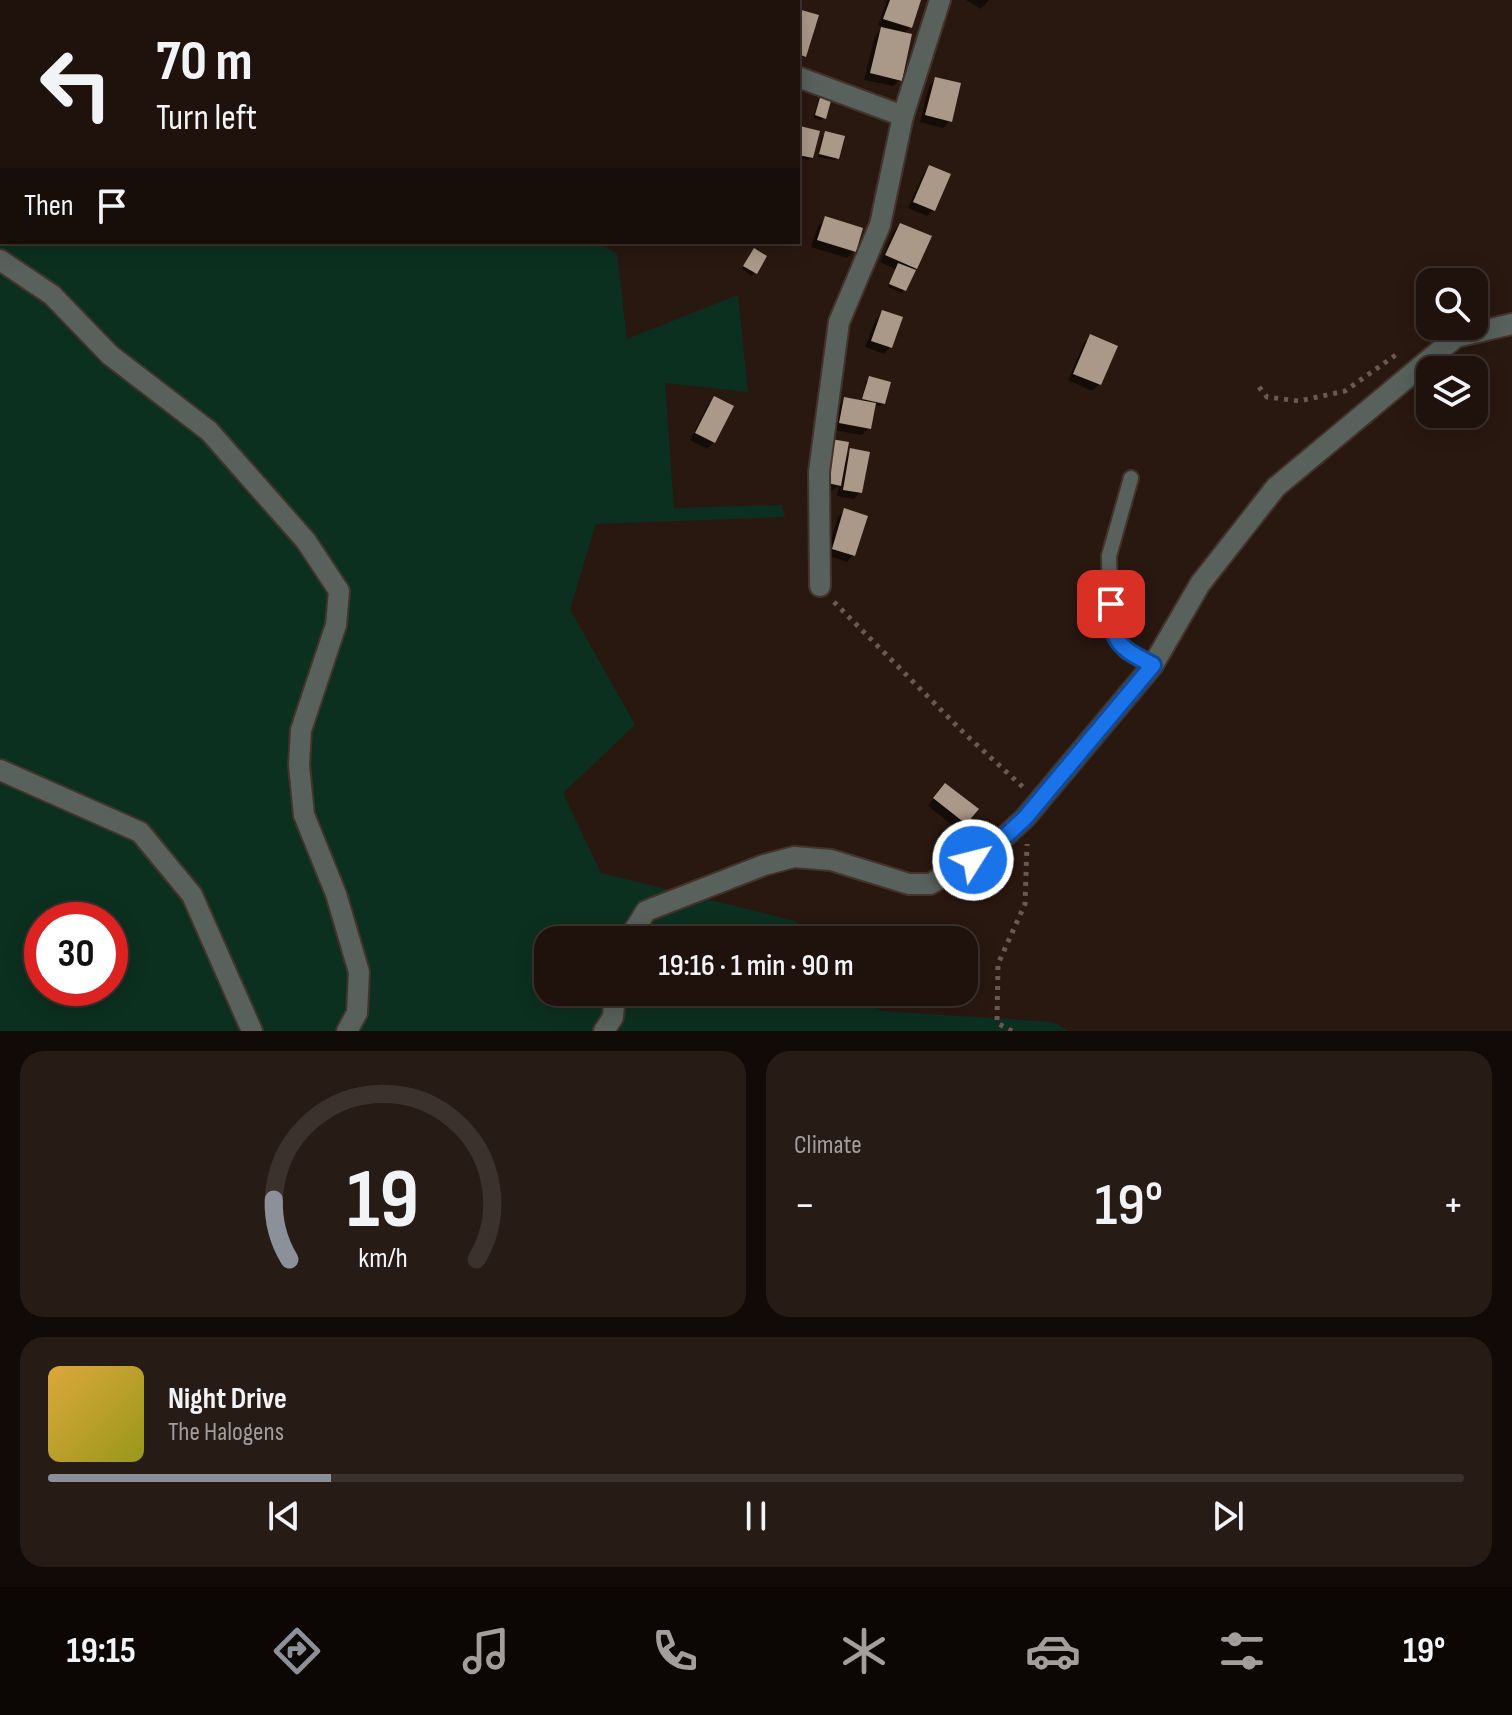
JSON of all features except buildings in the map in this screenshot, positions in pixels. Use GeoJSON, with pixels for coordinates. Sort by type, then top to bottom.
{"type":"FeatureCollection","features":[{"type":"Feature","properties":{"kind":"street"},"geometry":{"type":"LineString","coordinates":[[820,586],[819,472],[839,322],[880,225],[903,116],[940,0]]}},
{"type":"Feature","properties":{"kind":"street"},"geometry":{"type":"LineString","coordinates":[[800,78],[903,116]]}},
{"type":"Feature","properties":{"kind":"street"},"geometry":{"type":"LineString","coordinates":[[0,260],[52,295],[110,355],[209,431],[306,541],[339,591],[336,625],[301,730],[299,765],[304,815],[336,894],[359,972],[357,1013],[347,1031]]}},
{"type":"Feature","properties":{"kind":"street"},"geometry":{"type":"LineString","coordinates":[[637,926],[646,911],[764,865],[794,857],[831,860],[909,884],[930,884],[990,850],[1025,818],[1153,665],[1200,584],[1276,487],[1456,337],[1512,324]]}},
{"type":"Feature","properties":{"kind":"street"},"geometry":{"type":"LineString","coordinates":[[0,770],[140,832],[192,895],[252,1031]]}},
{"type":"Feature","properties":{"kind":"street"},"geometry":{"type":"LineString","coordinates":[[604,1031],[613,1017],[614,1006]]}},
{"type":"Feature","properties":{"kind":"lane"},"geometry":{"type":"LineString","coordinates":[[1131,478],[1109,556],[1111,629],[1127,652],[1153,665]]}},
{"type":"Feature","properties":{"kind":"path"},"geometry":{"type":"LineString","coordinates":[[1259,387],[1267,397],[1299,401],[1345,391],[1403,350]]}},
{"type":"Feature","properties":{"kind":"path"},"geometry":{"type":"LineString","coordinates":[[820,586],[966,735],[1026,791],[1025,904],[998,964],[997,1023],[1012,1031]]}},
{"type":"Feature","properties":{"kind":"green space"},"geometry":{"type":"Polygon","coordinates":[[[0,244],[600,244],[617,254],[627,339],[738,295],[748,392],[665,383],[674,508],[782,505],[785,517],[596,524],[570,609],[635,725],[563,793],[601,873],[795,921],[800,926],[534,926],[534,1006],[876,1006],[881,1011],[1053,1022],[1069,1031],[0,1031],[0,244]]]}},
{"type":"Feature","properties":{"kind":"route"},"geometry":{"type":"LineString","coordinates":[[973,860],[990,850],[1025,818],[1153,665],[1127,652],[1111,629],[1111,604]]}}]}
